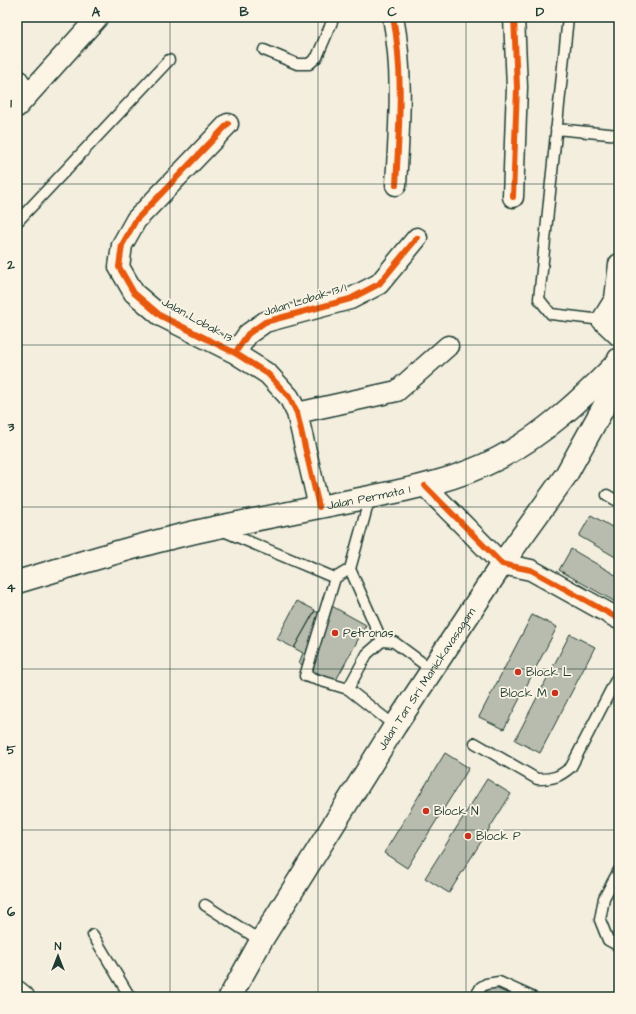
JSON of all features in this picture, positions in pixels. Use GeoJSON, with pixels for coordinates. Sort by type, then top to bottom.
{"type":"FeatureCollection","features":[{"type":"Feature","properties":{"kind":"main road","name":"Jalan Permata 1"},"geometry":{"type":"LineString","coordinates":[[17,582],[133,548],[216,527],[425,486],[461,475],[499,458],[528,441],[580,401],[618,361]]}},
{"type":"Feature","properties":{"kind":"main road","name":"Jalan Tan Sri Manickavasagam"},"geometry":{"type":"LineString","coordinates":[[230,997],[261,941],[395,726],[502,564],[566,475],[607,401],[618,361]]}},
{"type":"Feature","properties":{"kind":"main road"},"geometry":{"type":"LineString","coordinates":[[17,992],[24,997]]}},
{"type":"Feature","properties":{"kind":"street"},"geometry":{"type":"LineString","coordinates":[[22,101],[98,17]]}},
{"type":"Feature","properties":{"kind":"street"},"geometry":{"type":"LineString","coordinates":[[393,17],[399,46],[400,96],[396,185]]}},
{"type":"Feature","properties":{"kind":"street"},"geometry":{"type":"LineString","coordinates":[[513,197],[517,87],[514,17]]}},
{"type":"Feature","properties":{"kind":"street"},"geometry":{"type":"LineString","coordinates":[[17,79],[22,101]]}},
{"type":"Feature","properties":{"kind":"street","name":"Jalan Lobak 13"},"geometry":{"type":"LineString","coordinates":[[228,124],[136,220],[122,245],[119,267],[134,293],[161,316],[235,353],[268,374],[289,397],[297,413],[319,507]]}},
{"type":"Feature","properties":{"kind":"street","name":"Jalan Lobak 13/1"},"geometry":{"type":"LineString","coordinates":[[235,353],[248,334],[265,322],[350,299],[379,284],[417,238]]}},
{"type":"Feature","properties":{"kind":"street"},"geometry":{"type":"LineString","coordinates":[[619,264],[615,298],[602,320],[619,336]]}},
{"type":"Feature","properties":{"kind":"street"},"geometry":{"type":"LineString","coordinates":[[297,413],[397,391],[448,346]]}},
{"type":"Feature","properties":{"kind":"street"},"geometry":{"type":"LineString","coordinates":[[425,486],[502,564],[531,570],[619,619]]}},
{"type":"Feature","properties":{"kind":"lane"},"geometry":{"type":"LineString","coordinates":[[264,50],[297,64],[309,64],[317,57],[334,17]]}},
{"type":"Feature","properties":{"kind":"lane"},"geometry":{"type":"LineString","coordinates":[[568,17],[539,298],[551,314],[602,320]]}},
{"type":"Feature","properties":{"kind":"lane"},"geometry":{"type":"LineString","coordinates":[[17,222],[169,60]]}},
{"type":"Feature","properties":{"kind":"lane"},"geometry":{"type":"LineString","coordinates":[[556,129],[619,135]]}},
{"type":"Feature","properties":{"kind":"lane"},"geometry":{"type":"LineString","coordinates":[[606,495],[619,502]]}},
{"type":"Feature","properties":{"kind":"lane"},"geometry":{"type":"LineString","coordinates":[[370,497],[350,569],[382,641]]}},
{"type":"Feature","properties":{"kind":"lane"},"geometry":{"type":"LineString","coordinates":[[216,527],[335,578]]}},
{"type":"Feature","properties":{"kind":"lane"},"geometry":{"type":"LineString","coordinates":[[350,569],[335,578],[305,676],[348,689],[395,726]]}},
{"type":"Feature","properties":{"kind":"lane"},"geometry":{"type":"LineString","coordinates":[[348,689],[367,654],[382,641],[394,642],[432,670]]}},
{"type":"Feature","properties":{"kind":"lane"},"geometry":{"type":"LineString","coordinates":[[474,743],[537,779],[549,779],[561,776],[571,767],[619,674]]}},
{"type":"Feature","properties":{"kind":"lane"},"geometry":{"type":"LineString","coordinates":[[619,870],[604,898],[600,920],[608,940],[619,946]]}},
{"type":"Feature","properties":{"kind":"lane"},"geometry":{"type":"LineString","coordinates":[[204,905],[261,941]]}},
{"type":"Feature","properties":{"kind":"lane"},"geometry":{"type":"LineString","coordinates":[[93,936],[130,997]]}},
{"type":"Feature","properties":{"kind":"lane"},"geometry":{"type":"LineString","coordinates":[[475,997],[480,987],[493,982],[499,982],[532,997]]}},
{"type":"Feature","properties":{"kind":"building"},"geometry":{"type":"Polygon","coordinates":[[[591,515],[619,531],[619,559],[579,536],[591,515]]]}},
{"type":"Feature","properties":{"kind":"building"},"geometry":{"type":"Polygon","coordinates":[[[571,549],[619,577],[619,604],[559,570],[571,549]]]}},
{"type":"Feature","properties":{"kind":"building"},"geometry":{"type":"Polygon","coordinates":[[[297,601],[315,610],[294,648],[277,639],[297,601]]]}},
{"type":"Feature","properties":{"kind":"building"},"geometry":{"type":"Polygon","coordinates":[[[330,605],[366,625],[335,682],[299,663],[303,653],[294,648],[315,611],[324,616],[330,605]]]}},
{"type":"Feature","properties":{"kind":"building","name":"Block L"},"geometry":{"type":"Polygon","coordinates":[[[532,615],[557,627],[504,729],[479,717],[532,615]]]}},
{"type":"Feature","properties":{"kind":"building","name":"Block M"},"geometry":{"type":"Polygon","coordinates":[[[570,634],[595,647],[540,753],[515,740],[570,634]]]}},
{"type":"Feature","properties":{"kind":"building","name":"Block N"},"geometry":{"type":"Polygon","coordinates":[[[445,753],[469,768],[407,868],[384,853],[445,753]]]}},
{"type":"Feature","properties":{"kind":"building","name":"Block P"},"geometry":{"type":"Polygon","coordinates":[[[487,779],[511,794],[449,893],[425,878],[487,779]]]}},
{"type":"Feature","properties":{"kind":"building"},"geometry":{"type":"Polygon","coordinates":[[[489,985],[515,997],[483,997],[489,985]]]}},
{"type":"Feature","properties":{"kind":"cycle path"},"geometry":{"type":"LineString","coordinates":[[393,17],[399,59],[400,80],[396,185]]}},
{"type":"Feature","properties":{"kind":"cycle path"},"geometry":{"type":"LineString","coordinates":[[513,197],[517,87],[514,17]]}},
{"type":"Feature","properties":{"kind":"cycle path"},"geometry":{"type":"LineString","coordinates":[[228,124],[136,220],[122,245],[119,267],[134,293],[161,316],[235,353],[268,374],[289,397],[297,413],[319,507]]}},
{"type":"Feature","properties":{"kind":"cycle path"},"geometry":{"type":"LineString","coordinates":[[235,353],[248,334],[265,322],[350,299],[379,284],[417,238]]}},
{"type":"Feature","properties":{"kind":"cycle path"},"geometry":{"type":"LineString","coordinates":[[425,486],[502,564],[531,570],[619,619]]}},
{"type":"Feature","properties":{"kind":"place","name":"Petronas"},"geometry":{"type":"Point","coordinates":[335,633]}},
{"type":"Feature","properties":{"kind":"place","name":"Block L"},"geometry":{"type":"Point","coordinates":[518,672]}},
{"type":"Feature","properties":{"kind":"place","name":"Block M"},"geometry":{"type":"Point","coordinates":[555,693]}},
{"type":"Feature","properties":{"kind":"place","name":"Block N"},"geometry":{"type":"Point","coordinates":[426,811]}},
{"type":"Feature","properties":{"kind":"place","name":"Block P"},"geometry":{"type":"Point","coordinates":[468,836]}}]}
